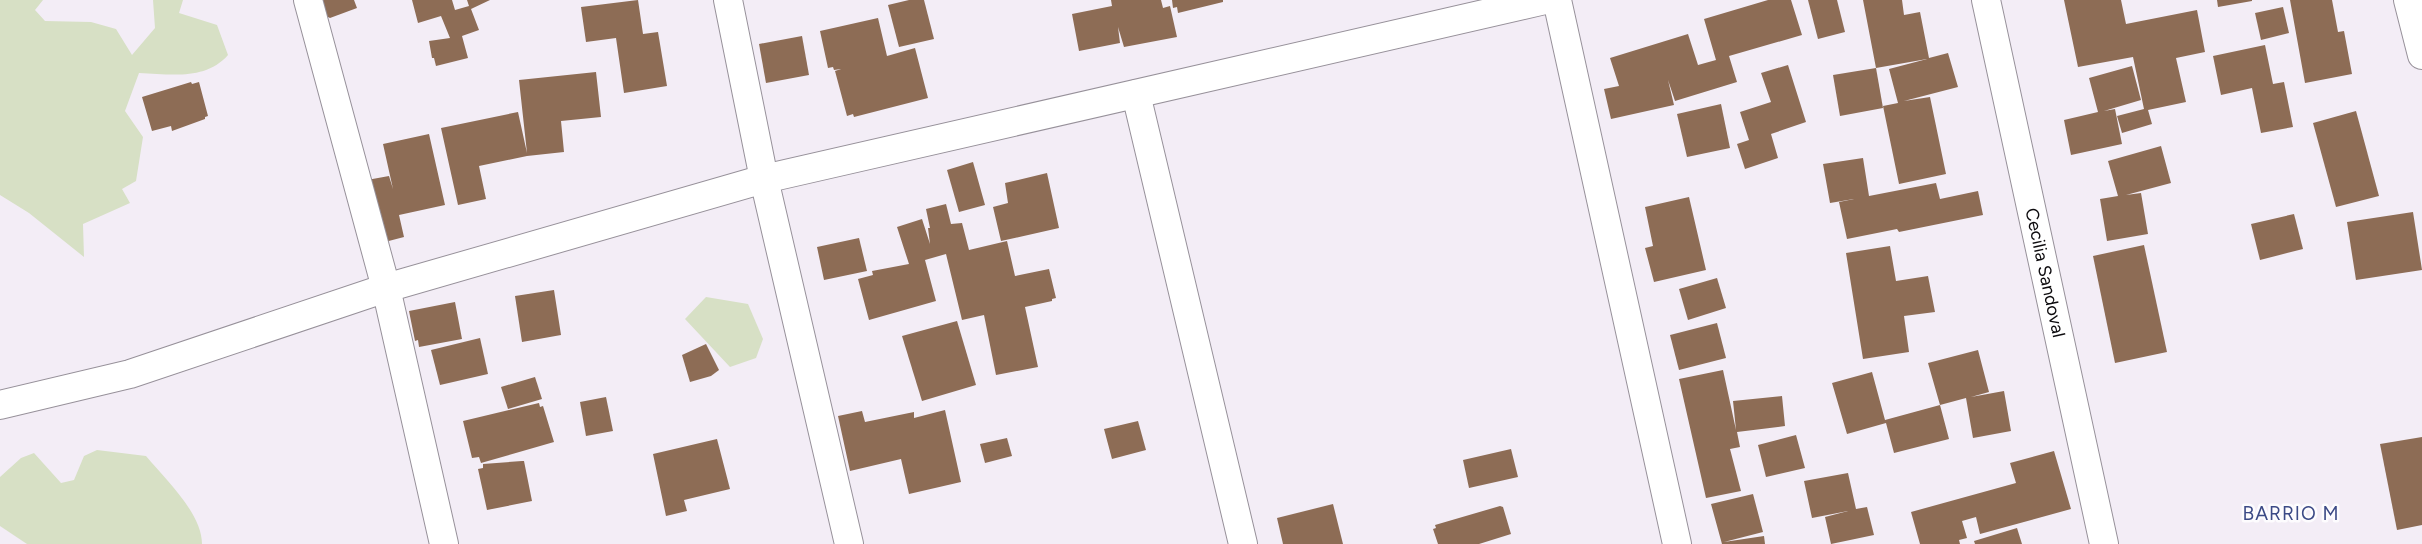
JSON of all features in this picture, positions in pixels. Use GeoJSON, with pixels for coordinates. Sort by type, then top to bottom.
{"type":"FeatureCollection","features":[{"type":"Feature","properties":{"kind":"street"},"geometry":{"type":"LineString","coordinates":[[308,0],[386,288],[444,544]]}},
{"type":"Feature","properties":{"kind":"street"},"geometry":{"type":"LineString","coordinates":[[728,0],[764,179],[849,544]]}},
{"type":"Feature","properties":{"kind":"street"},"geometry":{"type":"LineString","coordinates":[[0,405],[130,374],[386,288],[764,179],[1545,0]]}},
{"type":"Feature","properties":{"kind":"street"},"geometry":{"type":"LineString","coordinates":[[1557,0],[1677,544]]}},
{"type":"Feature","properties":{"kind":"street","name":"Cecilia Sandoval"},"geometry":{"type":"LineString","coordinates":[[1986,0],[2104,544]]}},
{"type":"Feature","properties":{"kind":"street"},"geometry":{"type":"LineString","coordinates":[[2408,0],[2422,55]]}},
{"type":"Feature","properties":{"kind":"street"},"geometry":{"type":"LineString","coordinates":[[1136,94],[1244,544]]}},
{"type":"Feature","properties":{"kind":"green space"},"geometry":{"type":"Polygon","coordinates":[[[0,0],[43,0],[35,10],[45,21],[91,22],[116,29],[132,55],[155,28],[153,0],[183,0],[179,13],[217,25],[228,55],[209,69],[198,72],[175,75],[139,73],[125,111],[143,137],[136,181],[122,189],[130,203],[83,224],[84,257],[29,213],[0,195],[0,0]]]}},
{"type":"Feature","properties":{"kind":"green space"},"geometry":{"type":"Polygon","coordinates":[[[706,297],[748,304],[763,339],[756,358],[730,367],[685,319],[706,297]]]}},
{"type":"Feature","properties":{"kind":"green space"},"geometry":{"type":"Polygon","coordinates":[[[97,450],[146,456],[181,497],[196,520],[202,544],[27,544],[0,526],[0,477],[21,458],[34,453],[61,483],[74,480],[84,456],[97,450]]]}},
{"type":"Feature","properties":{"kind":"building"},"geometry":{"type":"Polygon","coordinates":[[[322,0],[354,0],[357,8],[330,18],[326,16],[322,0]]]}},
{"type":"Feature","properties":{"kind":"building"},"geometry":{"type":"Polygon","coordinates":[[[412,0],[452,0],[455,10],[469,6],[467,0],[490,0],[471,9],[479,30],[462,36],[468,58],[436,66],[434,58],[432,58],[429,41],[450,38],[441,16],[418,23],[412,0]]]}},
{"type":"Feature","properties":{"kind":"building"},"geometry":{"type":"Polygon","coordinates":[[[638,0],[643,34],[658,32],[667,86],[624,93],[616,38],[586,42],[581,7],[638,0]]]}},
{"type":"Feature","properties":{"kind":"building"},"geometry":{"type":"Polygon","coordinates":[[[909,0],[924,0],[934,39],[899,47],[888,5],[909,0]]]}},
{"type":"Feature","properties":{"kind":"building"},"geometry":{"type":"Polygon","coordinates":[[[1111,0],[1161,0],[1163,8],[1170,6],[1177,37],[1124,47],[1118,27],[1120,43],[1079,51],[1072,14],[1112,6],[1111,0]]]}},
{"type":"Feature","properties":{"kind":"building"},"geometry":{"type":"Polygon","coordinates":[[[1172,0],[1223,0],[1223,2],[1178,13],[1177,7],[1173,8],[1172,0]]]}},
{"type":"Feature","properties":{"kind":"building"},"geometry":{"type":"Polygon","coordinates":[[[1768,0],[1791,0],[1802,35],[1729,56],[1737,82],[1675,101],[1668,80],[1674,105],[1611,119],[1604,89],[1619,86],[1610,58],[1688,34],[1698,65],[1716,60],[1704,19],[1768,0]]]}},
{"type":"Feature","properties":{"kind":"building"},"geometry":{"type":"Polygon","coordinates":[[[1808,0],[1837,0],[1845,32],[1818,39],[1808,0]]]}},
{"type":"Feature","properties":{"kind":"building"},"geometry":{"type":"Polygon","coordinates":[[[1863,0],[1902,0],[1904,15],[1920,12],[1929,58],[1948,53],[1958,87],[1904,101],[1930,97],[1946,174],[1899,184],[1883,106],[1898,103],[1889,69],[1927,59],[1876,68],[1863,0]]]}},
{"type":"Feature","properties":{"kind":"building"},"geometry":{"type":"Polygon","coordinates":[[[2064,0],[2121,0],[2126,24],[2197,10],[2205,52],[2176,58],[2186,102],[2148,110],[2152,124],[2122,133],[2117,116],[2144,109],[2133,57],[2078,67],[2064,0]]]}},
{"type":"Feature","properties":{"kind":"building"},"geometry":{"type":"Polygon","coordinates":[[[2217,0],[2252,0],[2252,1],[2218,7],[2217,0]]]}},
{"type":"Feature","properties":{"kind":"building"},"geometry":{"type":"Polygon","coordinates":[[[2290,0],[2332,0],[2338,32],[2344,31],[2352,74],[2305,83],[2290,0]]]}},
{"type":"Feature","properties":{"kind":"building"},"geometry":{"type":"Polygon","coordinates":[[[2283,7],[2289,33],[2261,40],[2255,13],[2283,7]]]}},
{"type":"Feature","properties":{"kind":"building"},"geometry":{"type":"Polygon","coordinates":[[[878,18],[887,56],[915,48],[928,98],[854,117],[853,114],[847,116],[835,71],[841,69],[834,70],[833,67],[828,68],[820,31],[878,18]]]}},
{"type":"Feature","properties":{"kind":"building"},"geometry":{"type":"Polygon","coordinates":[[[802,36],[809,75],[766,83],[759,44],[802,36]]]}},
{"type":"Feature","properties":{"kind":"building"},"geometry":{"type":"Polygon","coordinates":[[[2265,45],[2273,84],[2284,82],[2293,127],[2261,133],[2252,88],[2221,95],[2213,56],[2265,45]]]}},
{"type":"Feature","properties":{"kind":"building"},"geometry":{"type":"Polygon","coordinates":[[[1788,65],[1806,122],[1771,134],[1778,158],[1745,169],[1737,144],[1749,140],[1740,112],[1771,102],[1761,73],[1788,65]]]}},
{"type":"Feature","properties":{"kind":"building"},"geometry":{"type":"Polygon","coordinates":[[[2132,66],[2141,100],[2104,111],[2115,109],[2122,144],[2071,155],[2064,120],[2098,112],[2089,78],[2132,66]]]}},
{"type":"Feature","properties":{"kind":"building"},"geometry":{"type":"Polygon","coordinates":[[[1876,68],[1883,108],[1840,116],[1833,75],[1876,68]]]}},
{"type":"Feature","properties":{"kind":"building"},"geometry":{"type":"Polygon","coordinates":[[[596,72],[601,117],[561,121],[564,152],[527,156],[479,166],[486,199],[458,205],[441,128],[518,112],[527,153],[519,80],[596,72]]]}},
{"type":"Feature","properties":{"kind":"building"},"geometry":{"type":"Polygon","coordinates":[[[191,82],[192,84],[199,82],[208,116],[205,119],[172,131],[171,126],[152,131],[142,97],[191,82]]]}},
{"type":"Feature","properties":{"kind":"building"},"geometry":{"type":"Polygon","coordinates":[[[1721,104],[1730,148],[1687,157],[1677,114],[1721,104]]]}},
{"type":"Feature","properties":{"kind":"building"},"geometry":{"type":"Polygon","coordinates":[[[2356,111],[2379,196],[2336,207],[2313,123],[2356,111]]]}},
{"type":"Feature","properties":{"kind":"building"},"geometry":{"type":"Polygon","coordinates":[[[429,134],[445,205],[399,215],[404,237],[381,243],[367,180],[389,176],[393,189],[383,144],[429,134]]]}},
{"type":"Feature","properties":{"kind":"building"},"geometry":{"type":"Polygon","coordinates":[[[2161,146],[2171,183],[2126,195],[2141,193],[2148,234],[2107,241],[2100,199],[2118,196],[2108,161],[2161,146]]]}},
{"type":"Feature","properties":{"kind":"building"},"geometry":{"type":"Polygon","coordinates":[[[1863,158],[1869,196],[1936,183],[1940,199],[1978,191],[1983,215],[1899,232],[1897,229],[1847,239],[1839,202],[1854,199],[1830,203],[1823,164],[1863,158]]]}},
{"type":"Feature","properties":{"kind":"building"},"geometry":{"type":"Polygon","coordinates":[[[973,162],[985,205],[959,212],[947,170],[973,162]]]}},
{"type":"Feature","properties":{"kind":"building"},"geometry":{"type":"Polygon","coordinates":[[[1047,173],[1059,228],[1001,241],[993,207],[1008,203],[1005,183],[1047,173]]]}},
{"type":"Feature","properties":{"kind":"building"},"geometry":{"type":"Polygon","coordinates":[[[1689,197],[1706,270],[1654,282],[1645,248],[1653,246],[1645,207],[1689,197]]]}},
{"type":"Feature","properties":{"kind":"building"},"geometry":{"type":"Polygon","coordinates":[[[946,204],[951,224],[962,223],[969,250],[1007,241],[1015,276],[1049,269],[1056,298],[1052,299],[1052,301],[1025,307],[1038,367],[996,375],[984,315],[962,320],[946,254],[925,260],[936,301],[869,320],[858,279],[873,275],[872,271],[909,264],[897,227],[922,219],[930,244],[928,228],[930,228],[926,209],[946,204]]]}},
{"type":"Feature","properties":{"kind":"building"},"geometry":{"type":"Polygon","coordinates":[[[2413,212],[2422,270],[2356,280],[2347,222],[2413,212]]]}},
{"type":"Feature","properties":{"kind":"building"},"geometry":{"type":"Polygon","coordinates":[[[2294,214],[2303,249],[2260,260],[2251,224],[2294,214]]]}},
{"type":"Feature","properties":{"kind":"building"},"geometry":{"type":"Polygon","coordinates":[[[859,238],[867,271],[824,280],[817,247],[859,238]]]}},
{"type":"Feature","properties":{"kind":"building"},"geometry":{"type":"Polygon","coordinates":[[[2144,245],[2167,352],[2115,363],[2093,256],[2144,245]]]}},
{"type":"Feature","properties":{"kind":"building"},"geometry":{"type":"Polygon","coordinates":[[[1890,246],[1896,281],[1928,276],[1935,312],[1904,316],[1909,352],[1863,359],[1846,253],[1890,246]]]}},
{"type":"Feature","properties":{"kind":"building"},"geometry":{"type":"Polygon","coordinates":[[[1717,278],[1726,308],[1688,320],[1679,289],[1717,278]]]}},
{"type":"Feature","properties":{"kind":"building"},"geometry":{"type":"Polygon","coordinates":[[[554,290],[561,335],[522,342],[515,296],[554,290]]]}},
{"type":"Feature","properties":{"kind":"building"},"geometry":{"type":"Polygon","coordinates":[[[455,302],[462,339],[419,347],[418,340],[415,341],[409,311],[455,302]]]}},
{"type":"Feature","properties":{"kind":"building"},"geometry":{"type":"Polygon","coordinates":[[[957,321],[976,385],[922,401],[902,336],[957,321]]]}},
{"type":"Feature","properties":{"kind":"building"},"geometry":{"type":"Polygon","coordinates":[[[1717,323],[1726,358],[1679,370],[1670,335],[1717,323]]]}},
{"type":"Feature","properties":{"kind":"building"},"geometry":{"type":"Polygon","coordinates":[[[480,338],[488,374],[440,385],[431,350],[480,338]]]}},
{"type":"Feature","properties":{"kind":"building"},"geometry":{"type":"Polygon","coordinates":[[[706,344],[719,370],[711,376],[690,382],[682,355],[706,344]]]}},
{"type":"Feature","properties":{"kind":"building"},"geometry":{"type":"Polygon","coordinates":[[[1978,350],[1989,392],[1971,397],[2004,391],[2011,431],[1973,438],[1966,398],[1940,405],[1928,363],[1978,350]]]}},
{"type":"Feature","properties":{"kind":"building"},"geometry":{"type":"Polygon","coordinates":[[[1723,370],[1736,430],[1733,401],[1782,396],[1785,426],[1737,432],[1740,447],[1730,449],[1741,491],[1706,498],[1679,379],[1723,370]]]}},
{"type":"Feature","properties":{"kind":"building"},"geometry":{"type":"Polygon","coordinates":[[[1872,372],[1885,420],[1940,405],[1949,439],[1894,453],[1886,423],[1847,434],[1832,383],[1872,372]]]}},
{"type":"Feature","properties":{"kind":"building"},"geometry":{"type":"Polygon","coordinates":[[[535,377],[542,399],[508,409],[501,387],[535,377]]]}},
{"type":"Feature","properties":{"kind":"building"},"geometry":{"type":"Polygon","coordinates":[[[606,397],[613,431],[586,436],[580,402],[606,397]]]}},
{"type":"Feature","properties":{"kind":"building"},"geometry":{"type":"Polygon","coordinates":[[[539,403],[540,407],[543,406],[554,442],[481,463],[479,457],[472,458],[463,421],[539,403]]]}},
{"type":"Feature","properties":{"kind":"building"},"geometry":{"type":"Polygon","coordinates":[[[945,410],[961,482],[909,494],[901,459],[850,471],[838,416],[862,411],[865,422],[914,412],[914,418],[945,410]]]}},
{"type":"Feature","properties":{"kind":"building"},"geometry":{"type":"Polygon","coordinates":[[[1138,421],[1146,450],[1112,459],[1104,429],[1138,421]]]}},
{"type":"Feature","properties":{"kind":"building"},"geometry":{"type":"Polygon","coordinates":[[[1796,435],[1805,468],[1766,477],[1758,445],[1796,435]]]}},
{"type":"Feature","properties":{"kind":"building"},"geometry":{"type":"Polygon","coordinates":[[[2422,437],[2422,525],[2397,530],[2380,444],[2422,437]]]}},
{"type":"Feature","properties":{"kind":"building"},"geometry":{"type":"Polygon","coordinates":[[[1007,438],[1012,456],[985,463],[980,444],[1007,438]]]}},
{"type":"Feature","properties":{"kind":"building"},"geometry":{"type":"Polygon","coordinates":[[[717,439],[730,489],[684,500],[687,511],[666,516],[653,454],[717,439]]]}},
{"type":"Feature","properties":{"kind":"building"},"geometry":{"type":"Polygon","coordinates":[[[1511,449],[1518,477],[1469,488],[1463,460],[1511,449]]]}},
{"type":"Feature","properties":{"kind":"building"},"geometry":{"type":"Polygon","coordinates":[[[2054,451],[2071,509],[1980,534],[1976,517],[1962,521],[1967,538],[1959,540],[1960,544],[1920,544],[1911,512],[2016,483],[2010,463],[2054,451]]]}},
{"type":"Feature","properties":{"kind":"building"},"geometry":{"type":"Polygon","coordinates":[[[524,461],[532,501],[487,510],[478,469],[483,468],[483,464],[524,461]]]}},
{"type":"Feature","properties":{"kind":"building"},"geometry":{"type":"Polygon","coordinates":[[[1848,473],[1856,509],[1867,507],[1874,535],[1831,544],[1825,517],[1848,511],[1812,518],[1804,481],[1848,473]]]}},
{"type":"Feature","properties":{"kind":"building"},"geometry":{"type":"Polygon","coordinates":[[[1753,494],[1763,532],[1724,542],[1764,536],[1765,544],[1722,544],[1711,504],[1753,494]]]}},
{"type":"Feature","properties":{"kind":"building"},"geometry":{"type":"Polygon","coordinates":[[[1333,504],[1343,544],[1283,544],[1277,518],[1333,504]]]}},
{"type":"Feature","properties":{"kind":"building"},"geometry":{"type":"Polygon","coordinates":[[[1500,506],[1503,507],[1511,534],[1479,544],[1438,544],[1433,529],[1436,528],[1435,525],[1500,506]]]}},
{"type":"Feature","properties":{"kind":"building"},"geometry":{"type":"Polygon","coordinates":[[[2017,528],[2022,544],[1975,544],[1974,541],[2017,528]]]}},
{"type":"Feature","properties":{"kind":"district","name":"BARRIO M"},"geometry":{"type":"Point","coordinates":[2291,513]}}]}
